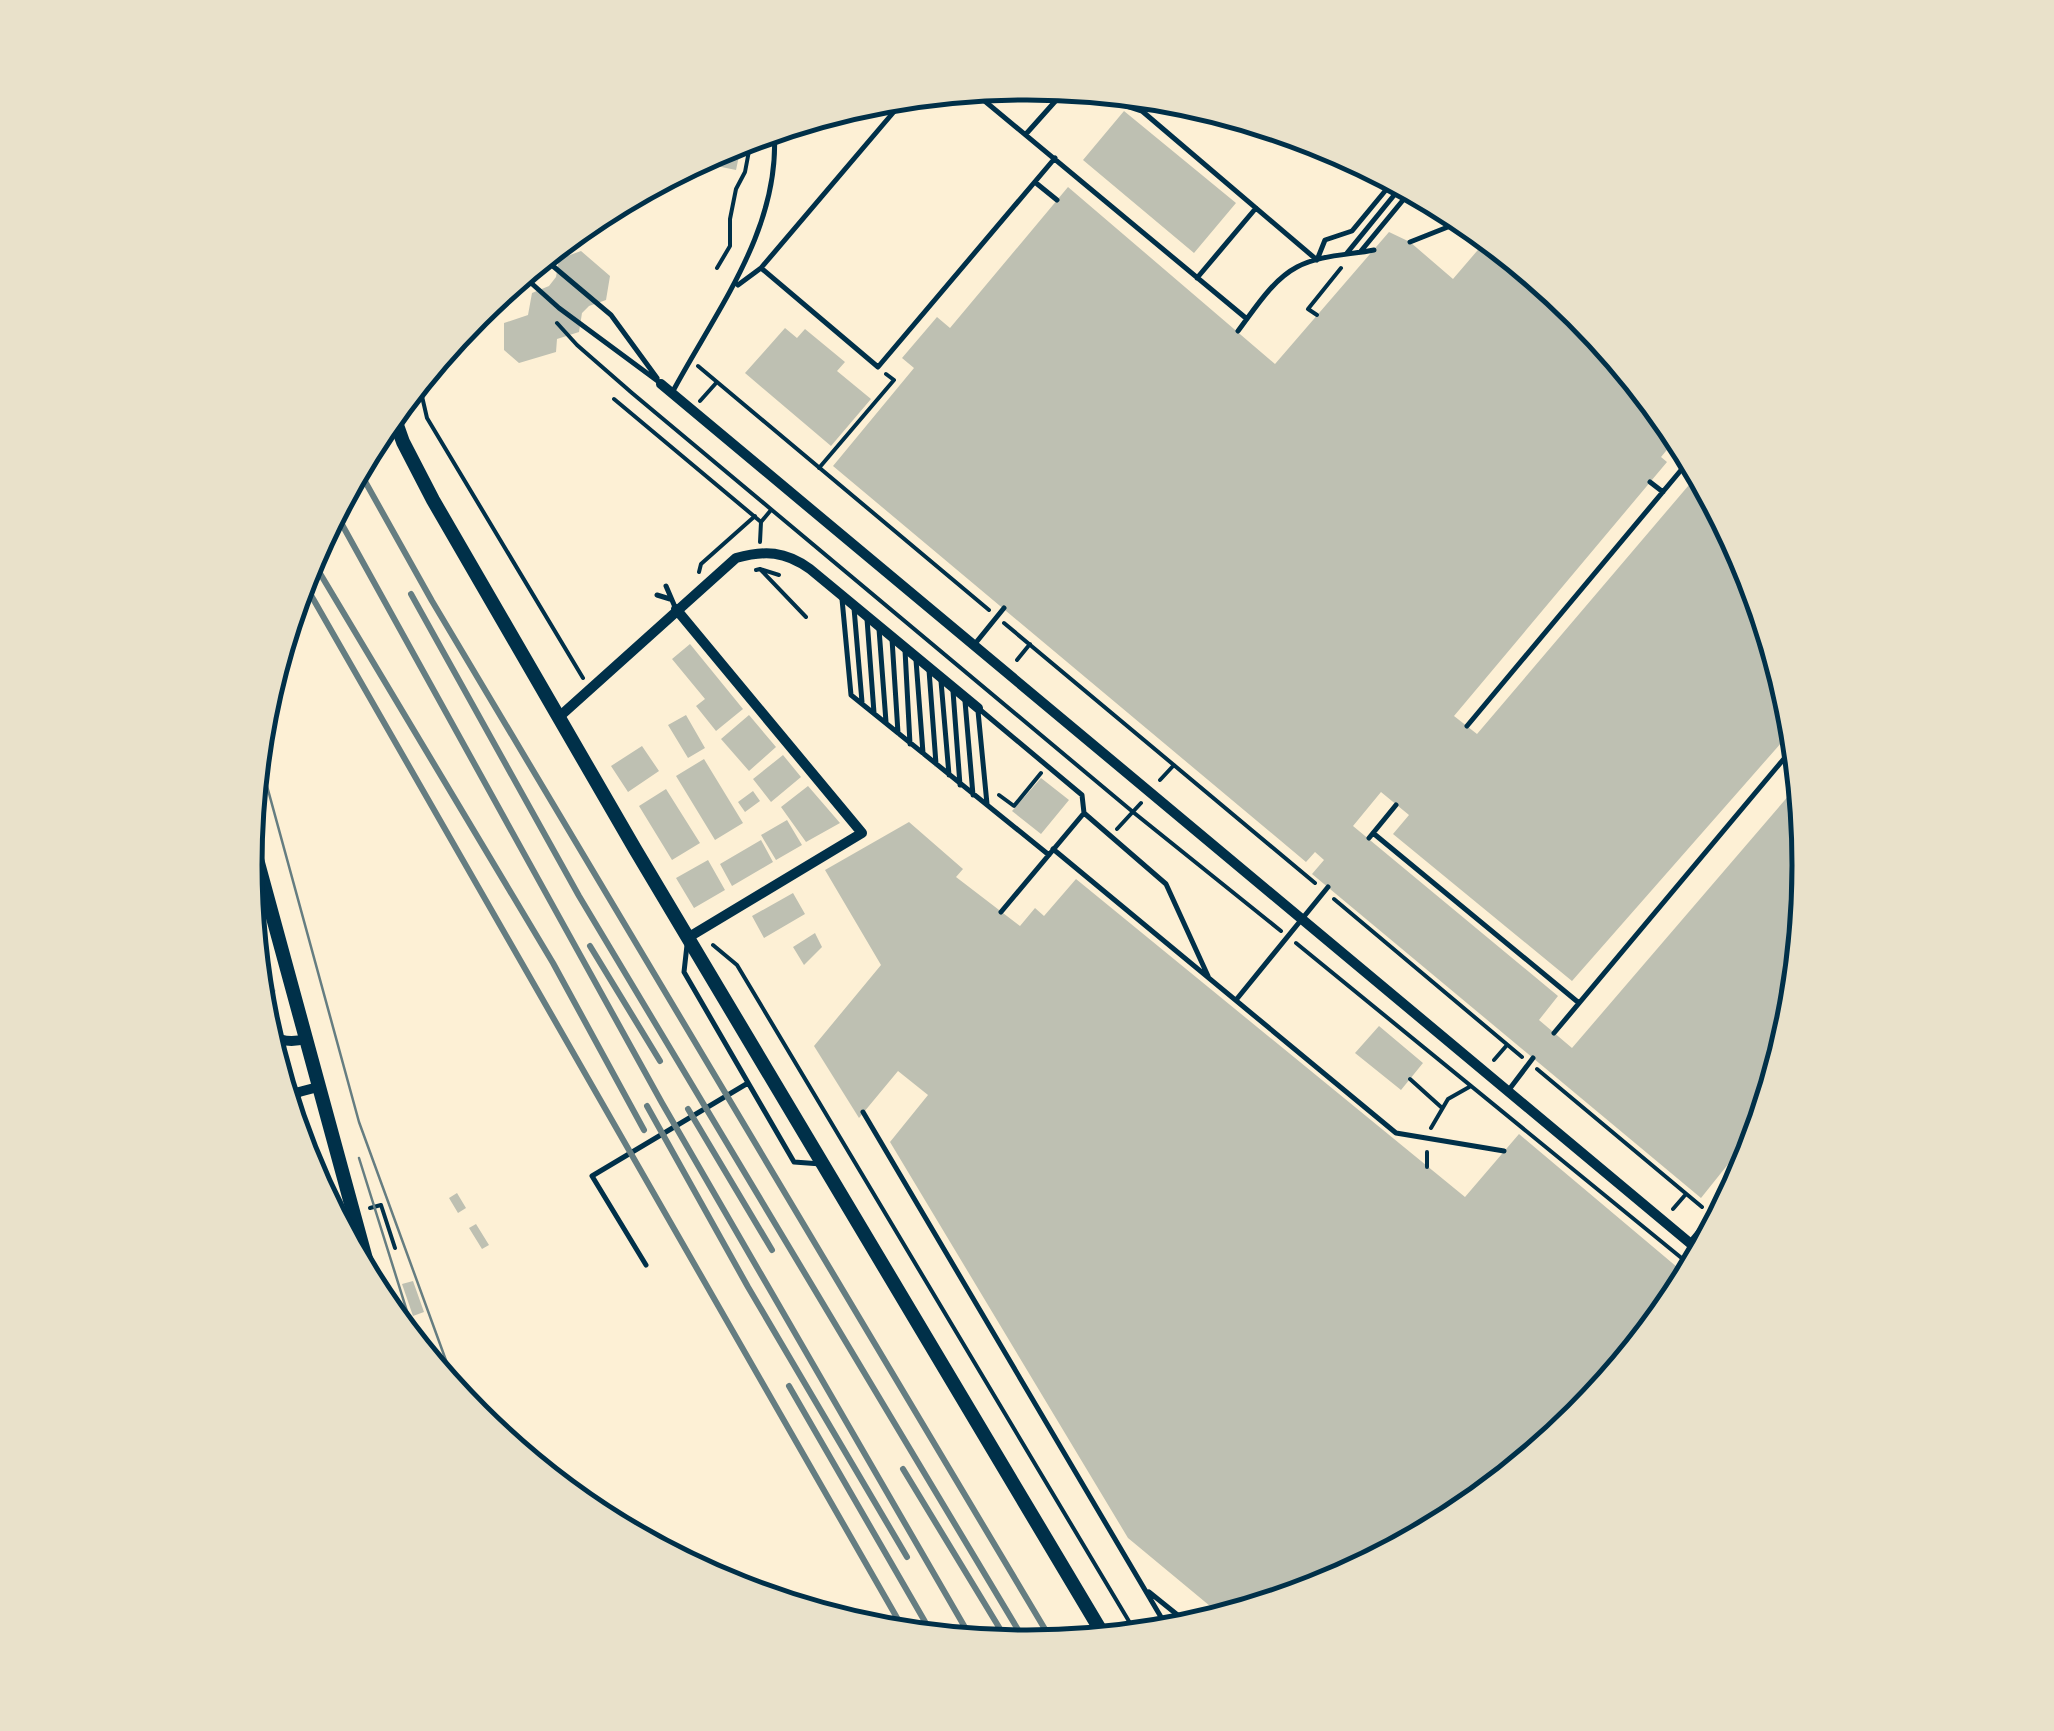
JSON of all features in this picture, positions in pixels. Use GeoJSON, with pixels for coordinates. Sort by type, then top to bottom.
{"type":"FeatureCollection","features":[{"type":"Feature","properties":{"kind":"main road"},"geometry":{"type":"LineString","coordinates":[[399,429],[433,500],[688,937],[1099,1627]]}},
{"type":"Feature","properties":{"kind":"main road"},"geometry":{"type":"LineString","coordinates":[[262,878],[362,1244]]}},
{"type":"Feature","properties":{"kind":"street"},"geometry":{"type":"LineString","coordinates":[[661,384],[1690,1242]]}},
{"type":"Feature","properties":{"kind":"street"},"geometry":{"type":"LineString","coordinates":[[559,716],[592,690],[673,604],[736,558],[759,552],[795,558],[978,708]]}},
{"type":"Feature","properties":{"kind":"street"},"geometry":{"type":"LineString","coordinates":[[673,604],[862,833],[688,937]]}},
{"type":"Feature","properties":{"kind":"street"},"geometry":{"type":"LineString","coordinates":[[282,1041],[306,1039]]}},
{"type":"Feature","properties":{"kind":"street"},"geometry":{"type":"LineString","coordinates":[[297,1094],[318,1086]]}},
{"type":"Feature","properties":{"kind":"lane"},"geometry":{"type":"LineString","coordinates":[[1026,134],[1056,101]]}},
{"type":"Feature","properties":{"kind":"lane"},"geometry":{"type":"LineString","coordinates":[[986,102],[1247,319]]}},
{"type":"Feature","properties":{"kind":"lane"},"geometry":{"type":"LineString","coordinates":[[1133,108],[1142,111],[1317,260]]}},
{"type":"Feature","properties":{"kind":"lane"},"geometry":{"type":"LineString","coordinates":[[735,287],[761,268],[893,113]]}},
{"type":"Feature","properties":{"kind":"lane"},"geometry":{"type":"LineString","coordinates":[[672,393],[735,287],[757,235],[770,184],[773,144]]}},
{"type":"Feature","properties":{"kind":"lane"},"geometry":{"type":"LineString","coordinates":[[761,268],[878,367],[1054,158]]}},
{"type":"Feature","properties":{"kind":"lane"},"geometry":{"type":"LineString","coordinates":[[1035,182],[1056,200]]}},
{"type":"Feature","properties":{"kind":"lane"},"geometry":{"type":"LineString","coordinates":[[1317,260],[1325,240],[1356,228],[1386,190]]}},
{"type":"Feature","properties":{"kind":"lane"},"geometry":{"type":"LineString","coordinates":[[1342,256],[1395,195]]}},
{"type":"Feature","properties":{"kind":"lane"},"geometry":{"type":"LineString","coordinates":[[1359,253],[1403,199]]}},
{"type":"Feature","properties":{"kind":"lane"},"geometry":{"type":"LineString","coordinates":[[1198,278],[1256,208]]}},
{"type":"Feature","properties":{"kind":"lane"},"geometry":{"type":"LineString","coordinates":[[1410,242],[1448,227]]}},
{"type":"Feature","properties":{"kind":"lane"},"geometry":{"type":"LineString","coordinates":[[1238,331],[1290,271],[1317,260],[1374,250]]}},
{"type":"Feature","properties":{"kind":"lane"},"geometry":{"type":"LineString","coordinates":[[552,265],[611,315],[661,384]]}},
{"type":"Feature","properties":{"kind":"lane"},"geometry":{"type":"LineString","coordinates":[[531,283],[661,384]]}},
{"type":"Feature","properties":{"kind":"lane"},"geometry":{"type":"LineString","coordinates":[[1467,726],[1682,470]]}},
{"type":"Feature","properties":{"kind":"lane"},"geometry":{"type":"LineString","coordinates":[[1650,482],[1663,492]]}},
{"type":"Feature","properties":{"kind":"lane"},"geometry":{"type":"LineString","coordinates":[[666,586],[673,604]]}},
{"type":"Feature","properties":{"kind":"lane"},"geometry":{"type":"LineString","coordinates":[[657,595],[673,604]]}},
{"type":"Feature","properties":{"kind":"lane"},"geometry":{"type":"LineString","coordinates":[[842,596],[851,695],[898,735],[1210,978],[1396,1133],[1504,1150]]}},
{"type":"Feature","properties":{"kind":"lane"},"geometry":{"type":"LineString","coordinates":[[854,605],[862,704]]}},
{"type":"Feature","properties":{"kind":"lane"},"geometry":{"type":"LineString","coordinates":[[974,645],[1004,608]]}},
{"type":"Feature","properties":{"kind":"lane"},"geometry":{"type":"LineString","coordinates":[[867,616],[874,714]]}},
{"type":"Feature","properties":{"kind":"lane"},"geometry":{"type":"LineString","coordinates":[[879,626],[886,724]]}},
{"type":"Feature","properties":{"kind":"lane"},"geometry":{"type":"LineString","coordinates":[[892,636],[898,735]]}},
{"type":"Feature","properties":{"kind":"lane"},"geometry":{"type":"LineString","coordinates":[[904,647],[910,744]]}},
{"type":"Feature","properties":{"kind":"lane"},"geometry":{"type":"LineString","coordinates":[[916,656],[923,755]]}},
{"type":"Feature","properties":{"kind":"lane"},"geometry":{"type":"LineString","coordinates":[[928,667],[936,765]]}},
{"type":"Feature","properties":{"kind":"lane"},"geometry":{"type":"LineString","coordinates":[[940,678],[948,776]]}},
{"type":"Feature","properties":{"kind":"lane"},"geometry":{"type":"LineString","coordinates":[[952,688],[960,786]]}},
{"type":"Feature","properties":{"kind":"lane"},"geometry":{"type":"LineString","coordinates":[[965,698],[973,796]]}},
{"type":"Feature","properties":{"kind":"lane"},"geometry":{"type":"LineString","coordinates":[[978,708],[1082,795],[1084,813],[1166,884],[1210,978]]}},
{"type":"Feature","properties":{"kind":"lane"},"geometry":{"type":"LineString","coordinates":[[978,708],[987,806]]}},
{"type":"Feature","properties":{"kind":"lane"},"geometry":{"type":"LineString","coordinates":[[1554,1033],[1785,758]]}},
{"type":"Feature","properties":{"kind":"lane"},"geometry":{"type":"LineString","coordinates":[[1396,804],[1371,836],[1580,1003]]}},
{"type":"Feature","properties":{"kind":"lane"},"geometry":{"type":"LineString","coordinates":[[1001,912],[1084,813]]}},
{"type":"Feature","properties":{"kind":"lane"},"geometry":{"type":"LineString","coordinates":[[1236,1000],[1326,889]]}},
{"type":"Feature","properties":{"kind":"lane"},"geometry":{"type":"LineString","coordinates":[[688,937],[684,972],[794,1162],[824,1164]]}},
{"type":"Feature","properties":{"kind":"lane"},"geometry":{"type":"LineString","coordinates":[[1508,1090],[1531,1061]]}},
{"type":"Feature","properties":{"kind":"lane"},"geometry":{"type":"LineString","coordinates":[[646,1266],[592,1176],[748,1083]]}},
{"type":"Feature","properties":{"kind":"lane"},"geometry":{"type":"LineString","coordinates":[[863,1112],[1161,1618]]}},
{"type":"Feature","properties":{"kind":"lane"},"geometry":{"type":"LineString","coordinates":[[1690,1242],[1699,1231]]}},
{"type":"Feature","properties":{"kind":"lane"},"geometry":{"type":"LineString","coordinates":[[1142,1587],[1178,1616]]}},
{"type":"Feature","properties":{"kind":"path"},"geometry":{"type":"LineString","coordinates":[[717,268],[730,246],[730,219],[749,153]]}},
{"type":"Feature","properties":{"kind":"path"},"geometry":{"type":"LineString","coordinates":[[1317,316],[1308,309],[1342,269],[1342,256]]}},
{"type":"Feature","properties":{"kind":"path"},"geometry":{"type":"LineString","coordinates":[[551,316],[590,357],[1132,812],[1472,1085],[1682,1260]]}},
{"type":"Feature","properties":{"kind":"path"},"geometry":{"type":"LineString","coordinates":[[690,359],[1709,1213]]}},
{"type":"Feature","properties":{"kind":"path"},"geometry":{"type":"LineString","coordinates":[[820,468],[894,380],[878,367]]}},
{"type":"Feature","properties":{"kind":"path"},"geometry":{"type":"LineString","coordinates":[[422,397],[426,418],[592,690]]}},
{"type":"Feature","properties":{"kind":"path"},"geometry":{"type":"LineString","coordinates":[[614,399],[761,522]]}},
{"type":"Feature","properties":{"kind":"path"},"geometry":{"type":"LineString","coordinates":[[759,552],[761,522],[772,510]]}},
{"type":"Feature","properties":{"kind":"path"},"geometry":{"type":"LineString","coordinates":[[699,573],[702,564],[755,516]]}},
{"type":"Feature","properties":{"kind":"path"},"geometry":{"type":"LineString","coordinates":[[760,569],[806,617]]}},
{"type":"Feature","properties":{"kind":"path"},"geometry":{"type":"LineString","coordinates":[[741,572],[760,569],[779,575]]}},
{"type":"Feature","properties":{"kind":"path"},"geometry":{"type":"LineString","coordinates":[[984,783],[1015,806],[1047,766]]}},
{"type":"Feature","properties":{"kind":"path"},"geometry":{"type":"LineString","coordinates":[[688,937],[718,946],[737,965],[1130,1623]]}},
{"type":"Feature","properties":{"kind":"path"},"geometry":{"type":"LineString","coordinates":[[1484,1071],[1506,1044]]}},
{"type":"Feature","properties":{"kind":"path"},"geometry":{"type":"LineString","coordinates":[[1410,1079],[1441,1107]]}},
{"type":"Feature","properties":{"kind":"path"},"geometry":{"type":"LineString","coordinates":[[1427,1167],[1428,1138],[1441,1107],[1459,1090],[1472,1085]]}},
{"type":"Feature","properties":{"kind":"path"},"geometry":{"type":"LineString","coordinates":[[382,1210],[395,1248]]}},
{"type":"Feature","properties":{"kind":"path"},"geometry":{"type":"LineString","coordinates":[[1664,1257],[1670,1250]]}},
{"type":"Feature","properties":{"kind":"building"},"geometry":{"type":"Polygon","coordinates":[[[1124,111],[1236,203],[1194,253],[1083,160],[1124,111]]]}},
{"type":"Feature","properties":{"kind":"building"},"geometry":{"type":"Polygon","coordinates":[[[739,156],[736,170],[716,166],[739,156]]]}},
{"type":"Feature","properties":{"kind":"building"},"geometry":{"type":"Polygon","coordinates":[[[1068,187],[1275,364],[1389,232],[1410,242],[1453,279],[1479,248],[1532,290],[1603,361],[1663,440],[1668,448],[1661,457],[1667,462],[1454,716],[1477,734],[1690,483],[1714,527],[1752,619],[1782,742],[1572,981],[1393,834],[1409,815],[1381,792],[1353,826],[1558,996],[1539,1020],[1572,1048],[1789,795],[1791,916],[1778,1015],[1752,1112],[1735,1156],[1701,1198],[1312,874],[1324,860],[1315,852],[1306,862],[833,466],[914,368],[902,358],[937,317],[950,328],[1068,187]]]}},
{"type":"Feature","properties":{"kind":"building"},"geometry":{"type":"Polygon","coordinates":[[[581,251],[610,276],[606,300],[582,313],[579,332],[557,339],[556,352],[519,363],[504,350],[504,323],[528,315],[532,293],[549,286],[556,277],[560,258],[581,251]]]}},
{"type":"Feature","properties":{"kind":"building"},"geometry":{"type":"Polygon","coordinates":[[[785,328],[797,338],[805,329],[845,362],[837,371],[871,399],[831,446],[745,373],[785,328]]]}},
{"type":"Feature","properties":{"kind":"building"},"geometry":{"type":"Polygon","coordinates":[[[690,644],[743,709],[716,731],[696,706],[705,699],[672,659],[690,644]]]}},
{"type":"Feature","properties":{"kind":"building"},"geometry":{"type":"Polygon","coordinates":[[[686,715],[705,748],[688,758],[668,725],[686,715]]]}},
{"type":"Feature","properties":{"kind":"building"},"geometry":{"type":"Polygon","coordinates":[[[749,715],[776,747],[749,771],[721,739],[749,715]]]}},
{"type":"Feature","properties":{"kind":"building"},"geometry":{"type":"Polygon","coordinates":[[[642,746],[659,771],[628,792],[611,766],[642,746]]]}},
{"type":"Feature","properties":{"kind":"building"},"geometry":{"type":"Polygon","coordinates":[[[783,755],[801,777],[771,802],[753,779],[783,755]]]}},
{"type":"Feature","properties":{"kind":"building"},"geometry":{"type":"Polygon","coordinates":[[[704,759],[743,823],[715,840],[676,776],[704,759]]]}},
{"type":"Feature","properties":{"kind":"building"},"geometry":{"type":"Polygon","coordinates":[[[1041,778],[1069,800],[1041,834],[1012,811],[1041,778]]]}},
{"type":"Feature","properties":{"kind":"building"},"geometry":{"type":"Polygon","coordinates":[[[808,786],[840,823],[806,842],[781,807],[808,786]]]}},
{"type":"Feature","properties":{"kind":"building"},"geometry":{"type":"Polygon","coordinates":[[[666,789],[700,843],[672,860],[639,806],[666,789]]]}},
{"type":"Feature","properties":{"kind":"building"},"geometry":{"type":"Polygon","coordinates":[[[753,791],[760,801],[745,812],[738,802],[753,791]]]}},
{"type":"Feature","properties":{"kind":"building"},"geometry":{"type":"Polygon","coordinates":[[[787,820],[802,845],[776,860],[761,835],[787,820]]]}},
{"type":"Feature","properties":{"kind":"building"},"geometry":{"type":"Polygon","coordinates":[[[909,822],[963,869],[956,877],[1020,926],[1035,908],[1044,916],[1076,879],[1465,1197],[1519,1134],[1678,1268],[1603,1370],[1532,1441],[1493,1473],[1366,1552],[1320,1573],[1212,1608],[1128,1538],[890,1142],[928,1095],[898,1071],[859,1118],[814,1046],[881,965],[825,870],[909,822]]]}},
{"type":"Feature","properties":{"kind":"building"},"geometry":{"type":"Polygon","coordinates":[[[761,840],[773,862],[732,886],[720,864],[761,840]]]}},
{"type":"Feature","properties":{"kind":"building"},"geometry":{"type":"Polygon","coordinates":[[[708,860],[725,890],[694,908],[676,878],[708,860]]]}},
{"type":"Feature","properties":{"kind":"building"},"geometry":{"type":"Polygon","coordinates":[[[793,893],[805,914],[764,938],[752,916],[793,893]]]}},
{"type":"Feature","properties":{"kind":"building"},"geometry":{"type":"Polygon","coordinates":[[[815,933],[822,947],[804,965],[793,947],[815,933]]]}},
{"type":"Feature","properties":{"kind":"building"},"geometry":{"type":"Polygon","coordinates":[[[1379,1026],[1423,1063],[1401,1090],[1355,1053],[1379,1026]]]}},
{"type":"Feature","properties":{"kind":"building"},"geometry":{"type":"Polygon","coordinates":[[[457,1193],[466,1208],[458,1213],[449,1198],[457,1193]]]}},
{"type":"Feature","properties":{"kind":"building"},"geometry":{"type":"Polygon","coordinates":[[[476,1224],[489,1245],[482,1249],[469,1228],[476,1224]]]}},
{"type":"Feature","properties":{"kind":"building"},"geometry":{"type":"Polygon","coordinates":[[[413,1281],[424,1312],[413,1316],[402,1284],[413,1281]]]}},
{"type":"Feature","properties":{"kind":"tram line"},"geometry":{"type":"LineString","coordinates":[[266,783],[359,1122],[448,1367]]}},
{"type":"Feature","properties":{"kind":"tram line"},"geometry":{"type":"LineString","coordinates":[[359,1158],[408,1315]]}},
{"type":"Feature","properties":{"kind":"railway"},"geometry":{"type":"LineString","coordinates":[[365,481],[432,601],[1046,1630]]}},
{"type":"Feature","properties":{"kind":"railway"},"geometry":{"type":"LineString","coordinates":[[342,524],[662,1103],[965,1628]]}},
{"type":"Feature","properties":{"kind":"railway"},"geometry":{"type":"LineString","coordinates":[[320,573],[553,963],[644,1130]]}},
{"type":"Feature","properties":{"kind":"railway"},"geometry":{"type":"LineString","coordinates":[[411,594],[579,896],[1019,1631]]}},
{"type":"Feature","properties":{"kind":"railway"},"geometry":{"type":"LineString","coordinates":[[311,596],[898,1619]]}},
{"type":"Feature","properties":{"kind":"railway"},"geometry":{"type":"LineString","coordinates":[[590,946],[660,1061]]}},
{"type":"Feature","properties":{"kind":"railway"},"geometry":{"type":"LineString","coordinates":[[647,1106],[907,1557]]}},
{"type":"Feature","properties":{"kind":"railway"},"geometry":{"type":"LineString","coordinates":[[688,1109],[772,1250]]}},
{"type":"Feature","properties":{"kind":"railway"},"geometry":{"type":"LineString","coordinates":[[789,1386],[926,1624]]}},
{"type":"Feature","properties":{"kind":"railway"},"geometry":{"type":"LineString","coordinates":[[903,1469],[1001,1630]]}}]}
